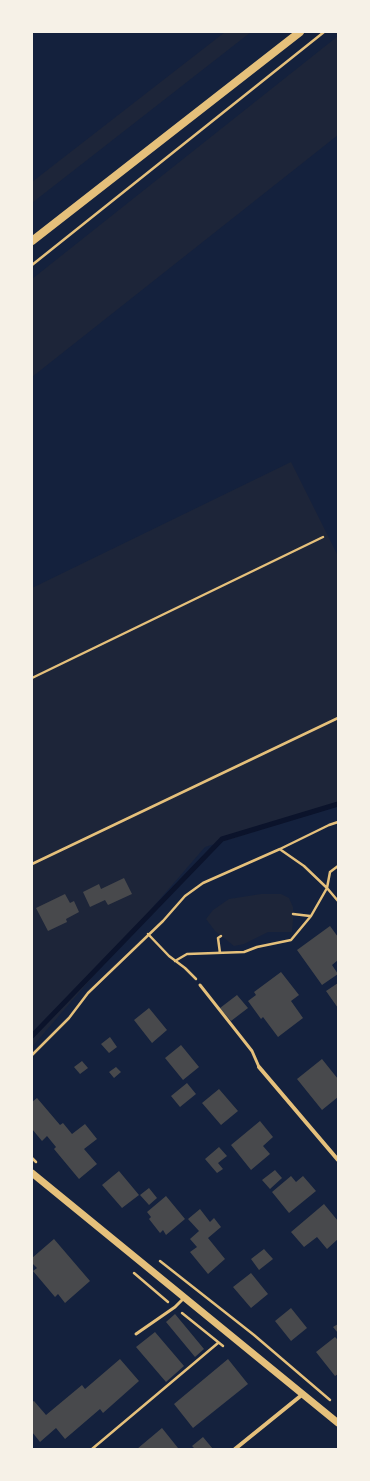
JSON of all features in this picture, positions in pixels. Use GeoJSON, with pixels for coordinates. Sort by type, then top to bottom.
{"type":"FeatureCollection","features":[{"type":"Feature","properties":{"kind":"main road"},"geometry":{"type":"LineString","coordinates":[[32,241],[300,32]]}},
{"type":"Feature","properties":{"kind":"street"},"geometry":{"type":"LineString","coordinates":[[259,1067],[338,1160]]}},
{"type":"Feature","properties":{"kind":"street"},"geometry":{"type":"LineString","coordinates":[[32,1173],[338,1423]]}},
{"type":"Feature","properties":{"kind":"street"},"geometry":{"type":"LineString","coordinates":[[234,1449],[303,1394]]}},
{"type":"Feature","properties":{"kind":"lane"},"geometry":{"type":"LineString","coordinates":[[200,984],[252,1051],[259,1067]]}},
{"type":"Feature","properties":{"kind":"lane"},"geometry":{"type":"LineString","coordinates":[[136,1334],[175,1307],[184,1298]]}},
{"type":"Feature","properties":{"kind":"path"},"geometry":{"type":"LineString","coordinates":[[32,265],[324,32]]}},
{"type":"Feature","properties":{"kind":"path"},"geometry":{"type":"LineString","coordinates":[[32,678],[323,537]]}},
{"type":"Feature","properties":{"kind":"path"},"geometry":{"type":"LineString","coordinates":[[32,864],[338,718]]}},
{"type":"Feature","properties":{"kind":"path"},"geometry":{"type":"LineString","coordinates":[[32,1055],[69,1018],[88,993],[163,921],[185,896],[203,883],[338,822]]}},
{"type":"Feature","properties":{"kind":"path"},"geometry":{"type":"LineString","coordinates":[[280,849],[304,866],[338,901]]}},
{"type":"Feature","properties":{"kind":"path"},"geometry":{"type":"LineString","coordinates":[[175,961],[187,954],[244,952],[257,947],[291,940],[311,916],[327,888],[330,872],[338,866]]}},
{"type":"Feature","properties":{"kind":"path"},"geometry":{"type":"LineString","coordinates":[[293,914],[311,916]]}},
{"type":"Feature","properties":{"kind":"path"},"geometry":{"type":"LineString","coordinates":[[148,934],[200,984]]}},
{"type":"Feature","properties":{"kind":"path"},"geometry":{"type":"LineString","coordinates":[[220,953],[218,938],[221,936]]}},
{"type":"Feature","properties":{"kind":"path"},"geometry":{"type":"LineString","coordinates":[[32,1158],[42,1166]]}},
{"type":"Feature","properties":{"kind":"path"},"geometry":{"type":"LineString","coordinates":[[160,1261],[254,1335],[333,1402]]}},
{"type":"Feature","properties":{"kind":"path"},"geometry":{"type":"LineString","coordinates":[[92,1449],[219,1343]]}},
{"type":"Feature","properties":{"kind":"shaded area"},"geometry":{"type":"Polygon","coordinates":[[[225,32],[251,32],[32,203],[32,182],[225,32]]]}},
{"type":"Feature","properties":{"kind":"shaded area"},"geometry":{"type":"Polygon","coordinates":[[[338,36],[338,135],[32,377],[32,279],[338,36]]]}},
{"type":"Feature","properties":{"kind":"shaded area"},"geometry":{"type":"Polygon","coordinates":[[[291,462],[338,556],[338,806],[205,847],[32,1047],[32,588],[291,462]]]}},
{"type":"Feature","properties":{"kind":"shaded area"},"geometry":{"type":"Polygon","coordinates":[[[261,894],[281,894],[289,898],[293,907],[292,932],[268,932],[244,944],[234,946],[215,931],[206,919],[213,910],[229,899],[261,894]]]}},
{"type":"Feature","properties":{"kind":"building"},"geometry":{"type":"Polygon","coordinates":[[[124,878],[132,894],[108,905],[105,900],[90,907],[83,892],[99,884],[101,889],[124,878]]]}},
{"type":"Feature","properties":{"kind":"building"},"geometry":{"type":"Polygon","coordinates":[[[65,894],[70,903],[74,901],[79,912],[66,919],[67,922],[48,931],[36,908],[65,894]]]}},
{"type":"Feature","properties":{"kind":"building"},"geometry":{"type":"Polygon","coordinates":[[[330,926],[338,937],[338,960],[332,965],[338,974],[322,985],[297,950],[330,926]]]}},
{"type":"Feature","properties":{"kind":"building"},"geometry":{"type":"Polygon","coordinates":[[[281,972],[299,995],[291,1001],[303,1018],[278,1037],[263,1017],[261,1019],[248,1001],[256,995],[254,992],[281,972]]]}},
{"type":"Feature","properties":{"kind":"building"},"geometry":{"type":"Polygon","coordinates":[[[338,983],[338,1008],[326,991],[338,983]]]}},
{"type":"Feature","properties":{"kind":"building"},"geometry":{"type":"Polygon","coordinates":[[[237,995],[248,1008],[231,1021],[220,1008],[237,995]]]}},
{"type":"Feature","properties":{"kind":"building"},"geometry":{"type":"Polygon","coordinates":[[[149,1008],[167,1030],[152,1043],[134,1020],[149,1008]]]}},
{"type":"Feature","properties":{"kind":"building"},"geometry":{"type":"Polygon","coordinates":[[[110,1037],[117,1047],[109,1053],[101,1044],[110,1037]]]}},
{"type":"Feature","properties":{"kind":"building"},"geometry":{"type":"Polygon","coordinates":[[[181,1045],[199,1067],[183,1080],[165,1058],[181,1045]]]}},
{"type":"Feature","properties":{"kind":"building"},"geometry":{"type":"Polygon","coordinates":[[[322,1059],[338,1079],[338,1097],[322,1110],[297,1079],[322,1059]]]}},
{"type":"Feature","properties":{"kind":"building"},"geometry":{"type":"Polygon","coordinates":[[[82,1061],[88,1068],[80,1074],[74,1067],[82,1061]]]}},
{"type":"Feature","properties":{"kind":"building"},"geometry":{"type":"Polygon","coordinates":[[[116,1067],[121,1072],[114,1078],[109,1072],[116,1067]]]}},
{"type":"Feature","properties":{"kind":"building"},"geometry":{"type":"Polygon","coordinates":[[[187,1083],[196,1094],[180,1107],[171,1096],[187,1083]]]}},
{"type":"Feature","properties":{"kind":"building"},"geometry":{"type":"Polygon","coordinates":[[[219,1089],[238,1111],[221,1125],[202,1103],[219,1089]]]}},
{"type":"Feature","properties":{"kind":"building"},"geometry":{"type":"Polygon","coordinates":[[[37,1098],[60,1125],[63,1123],[72,1134],[85,1124],[97,1139],[84,1149],[97,1164],[79,1179],[54,1149],[56,1147],[47,1136],[42,1141],[32,1129],[32,1102],[37,1098]]]}},
{"type":"Feature","properties":{"kind":"building"},"geometry":{"type":"Polygon","coordinates":[[[260,1121],[273,1137],[263,1146],[270,1154],[251,1170],[231,1145],[260,1121]]]}},
{"type":"Feature","properties":{"kind":"building"},"geometry":{"type":"Polygon","coordinates":[[[219,1147],[227,1156],[218,1163],[223,1169],[217,1173],[205,1159],[219,1147]]]}},
{"type":"Feature","properties":{"kind":"building"},"geometry":{"type":"Polygon","coordinates":[[[275,1170],[282,1178],[270,1189],[262,1180],[275,1170]]]}},
{"type":"Feature","properties":{"kind":"building"},"geometry":{"type":"Polygon","coordinates":[[[119,1171],[139,1195],[122,1208],[102,1185],[119,1171]]]}},
{"type":"Feature","properties":{"kind":"building"},"geometry":{"type":"Polygon","coordinates":[[[291,1176],[296,1182],[303,1176],[316,1191],[289,1213],[272,1192],[291,1176]]]}},
{"type":"Feature","properties":{"kind":"building"},"geometry":{"type":"Polygon","coordinates":[[[149,1188],[157,1198],[149,1205],[140,1195],[149,1188]]]}},
{"type":"Feature","properties":{"kind":"building"},"geometry":{"type":"Polygon","coordinates":[[[166,1196],[185,1219],[166,1235],[163,1230],[160,1233],[149,1219],[151,1217],[147,1212],[166,1196]]]}},
{"type":"Feature","properties":{"kind":"building"},"geometry":{"type":"Polygon","coordinates":[[[324,1204],[338,1221],[338,1239],[327,1249],[317,1237],[304,1247],[291,1232],[324,1204]]]}},
{"type":"Feature","properties":{"kind":"building"},"geometry":{"type":"Polygon","coordinates":[[[200,1209],[210,1222],[214,1218],[221,1227],[208,1238],[225,1259],[208,1274],[190,1252],[197,1247],[190,1239],[199,1231],[188,1219],[200,1209]]]}},
{"type":"Feature","properties":{"kind":"building"},"geometry":{"type":"Polygon","coordinates":[[[54,1239],[90,1281],[65,1303],[58,1294],[55,1297],[33,1271],[37,1268],[32,1263],[32,1258],[54,1239]]]}},
{"type":"Feature","properties":{"kind":"building"},"geometry":{"type":"Polygon","coordinates":[[[264,1249],[273,1259],[259,1270],[251,1259],[264,1249]]]}},
{"type":"Feature","properties":{"kind":"building"},"geometry":{"type":"Polygon","coordinates":[[[251,1273],[268,1294],[251,1308],[233,1287],[251,1273]]]}},
{"type":"Feature","properties":{"kind":"building"},"geometry":{"type":"Polygon","coordinates":[[[291,1308],[307,1328],[291,1341],[275,1321],[291,1308]]]}},
{"type":"Feature","properties":{"kind":"building"},"geometry":{"type":"Polygon","coordinates":[[[175,1314],[204,1349],[195,1357],[166,1322],[175,1314]]]}},
{"type":"Feature","properties":{"kind":"building"},"geometry":{"type":"Polygon","coordinates":[[[338,1324],[338,1333],[333,1327],[338,1324]]]}},
{"type":"Feature","properties":{"kind":"building"},"geometry":{"type":"Polygon","coordinates":[[[155,1332],[184,1366],[166,1382],[136,1347],[155,1332]]]}},
{"type":"Feature","properties":{"kind":"building"},"geometry":{"type":"Polygon","coordinates":[[[335,1337],[338,1340],[338,1374],[335,1376],[316,1352],[335,1337]]]}},
{"type":"Feature","properties":{"kind":"building"},"geometry":{"type":"Polygon","coordinates":[[[120,1359],[139,1381],[103,1413],[100,1409],[65,1439],[56,1428],[40,1442],[32,1432],[32,1402],[34,1401],[46,1415],[82,1385],[85,1389],[120,1359]]]}},
{"type":"Feature","properties":{"kind":"building"},"geometry":{"type":"Polygon","coordinates":[[[228,1359],[248,1384],[193,1428],[174,1404],[228,1359]]]}},
{"type":"Feature","properties":{"kind":"building"},"geometry":{"type":"Polygon","coordinates":[[[162,1428],[178,1448],[177,1449],[137,1449],[162,1428]]]}},
{"type":"Feature","properties":{"kind":"building"},"geometry":{"type":"Polygon","coordinates":[[[203,1437],[213,1449],[195,1449],[192,1446],[203,1437]]]}},
{"type":"Feature","properties":{"kind":"waterway"},"geometry":{"type":"LineString","coordinates":[[32,1036],[222,839],[338,804]]}}]}
